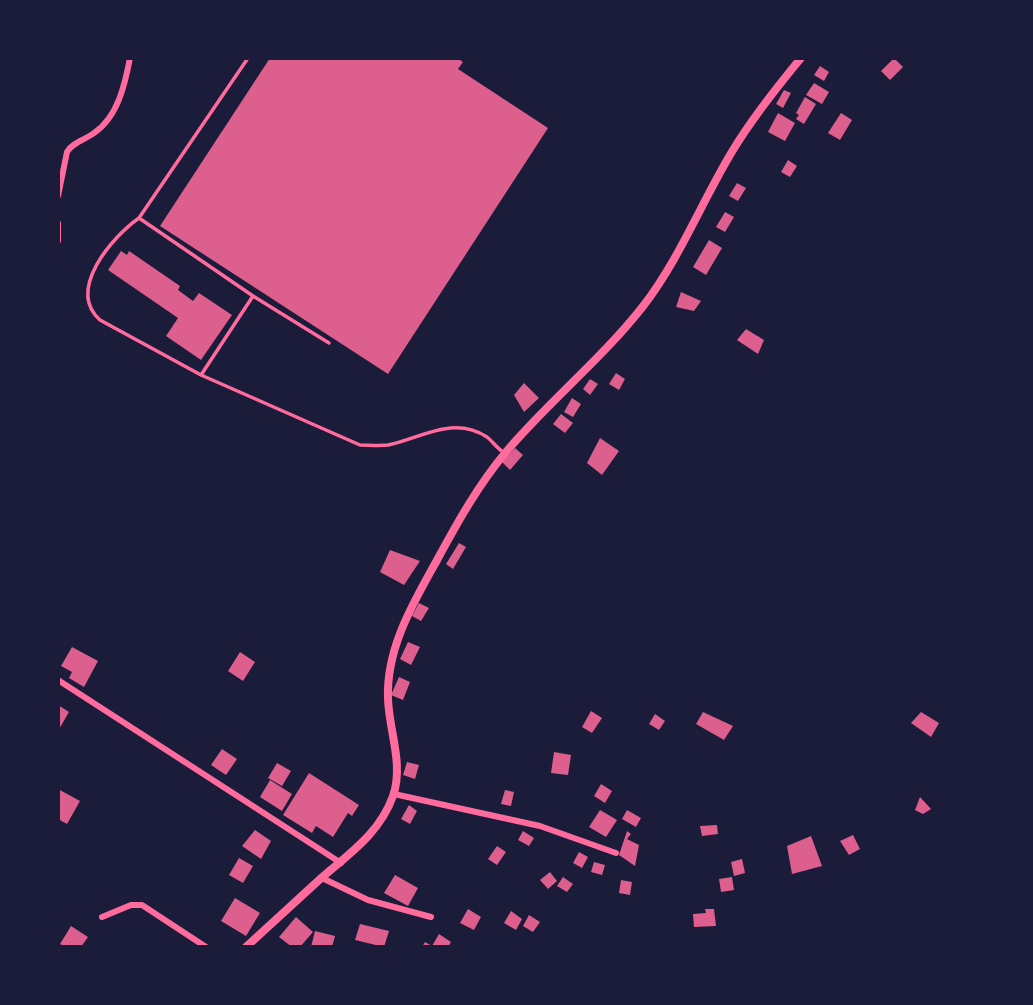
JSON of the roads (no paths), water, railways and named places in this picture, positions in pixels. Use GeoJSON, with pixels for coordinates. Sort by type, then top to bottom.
{"type":"FeatureCollection","features":[{"type":"Feature","properties":{"kind":"street"},"geometry":{"type":"LineString","coordinates":[[58,196],[67,152],[71,146],[94,134],[107,120],[120,98],[130,58]]}},
{"type":"Feature","properties":{"kind":"street"},"geometry":{"type":"LineString","coordinates":[[247,947],[341,863],[371,833],[386,813],[394,794],[397,770],[388,702],[388,682],[394,648],[451,534],[504,454],[588,369],[645,304],[684,241],[733,151],[759,111],[801,58]]}},
{"type":"Feature","properties":{"kind":"street"},"geometry":{"type":"LineString","coordinates":[[58,223],[58,241]]}},
{"type":"Feature","properties":{"kind":"street"},"geometry":{"type":"LineString","coordinates":[[58,680],[341,863]]}},
{"type":"Feature","properties":{"kind":"street"},"geometry":{"type":"LineString","coordinates":[[394,794],[540,826],[616,853]]}},
{"type":"Feature","properties":{"kind":"street"},"geometry":{"type":"LineString","coordinates":[[322,878],[368,900],[431,917]]}},
{"type":"Feature","properties":{"kind":"street"},"geometry":{"type":"LineString","coordinates":[[102,918],[131,905],[142,905],[206,947]]}},
{"type":"Feature","properties":{"kind":"lane"},"geometry":{"type":"LineString","coordinates":[[248,58],[139,218],[119,233],[93,272],[87,288],[88,302],[93,314],[201,375],[360,445],[386,445],[436,429],[457,427],[486,437],[504,454]]}},
{"type":"Feature","properties":{"kind":"lane"},"geometry":{"type":"LineString","coordinates":[[139,218],[253,296],[329,343]]}},
{"type":"Feature","properties":{"kind":"lane"},"geometry":{"type":"LineString","coordinates":[[201,375],[253,296]]}}]}
